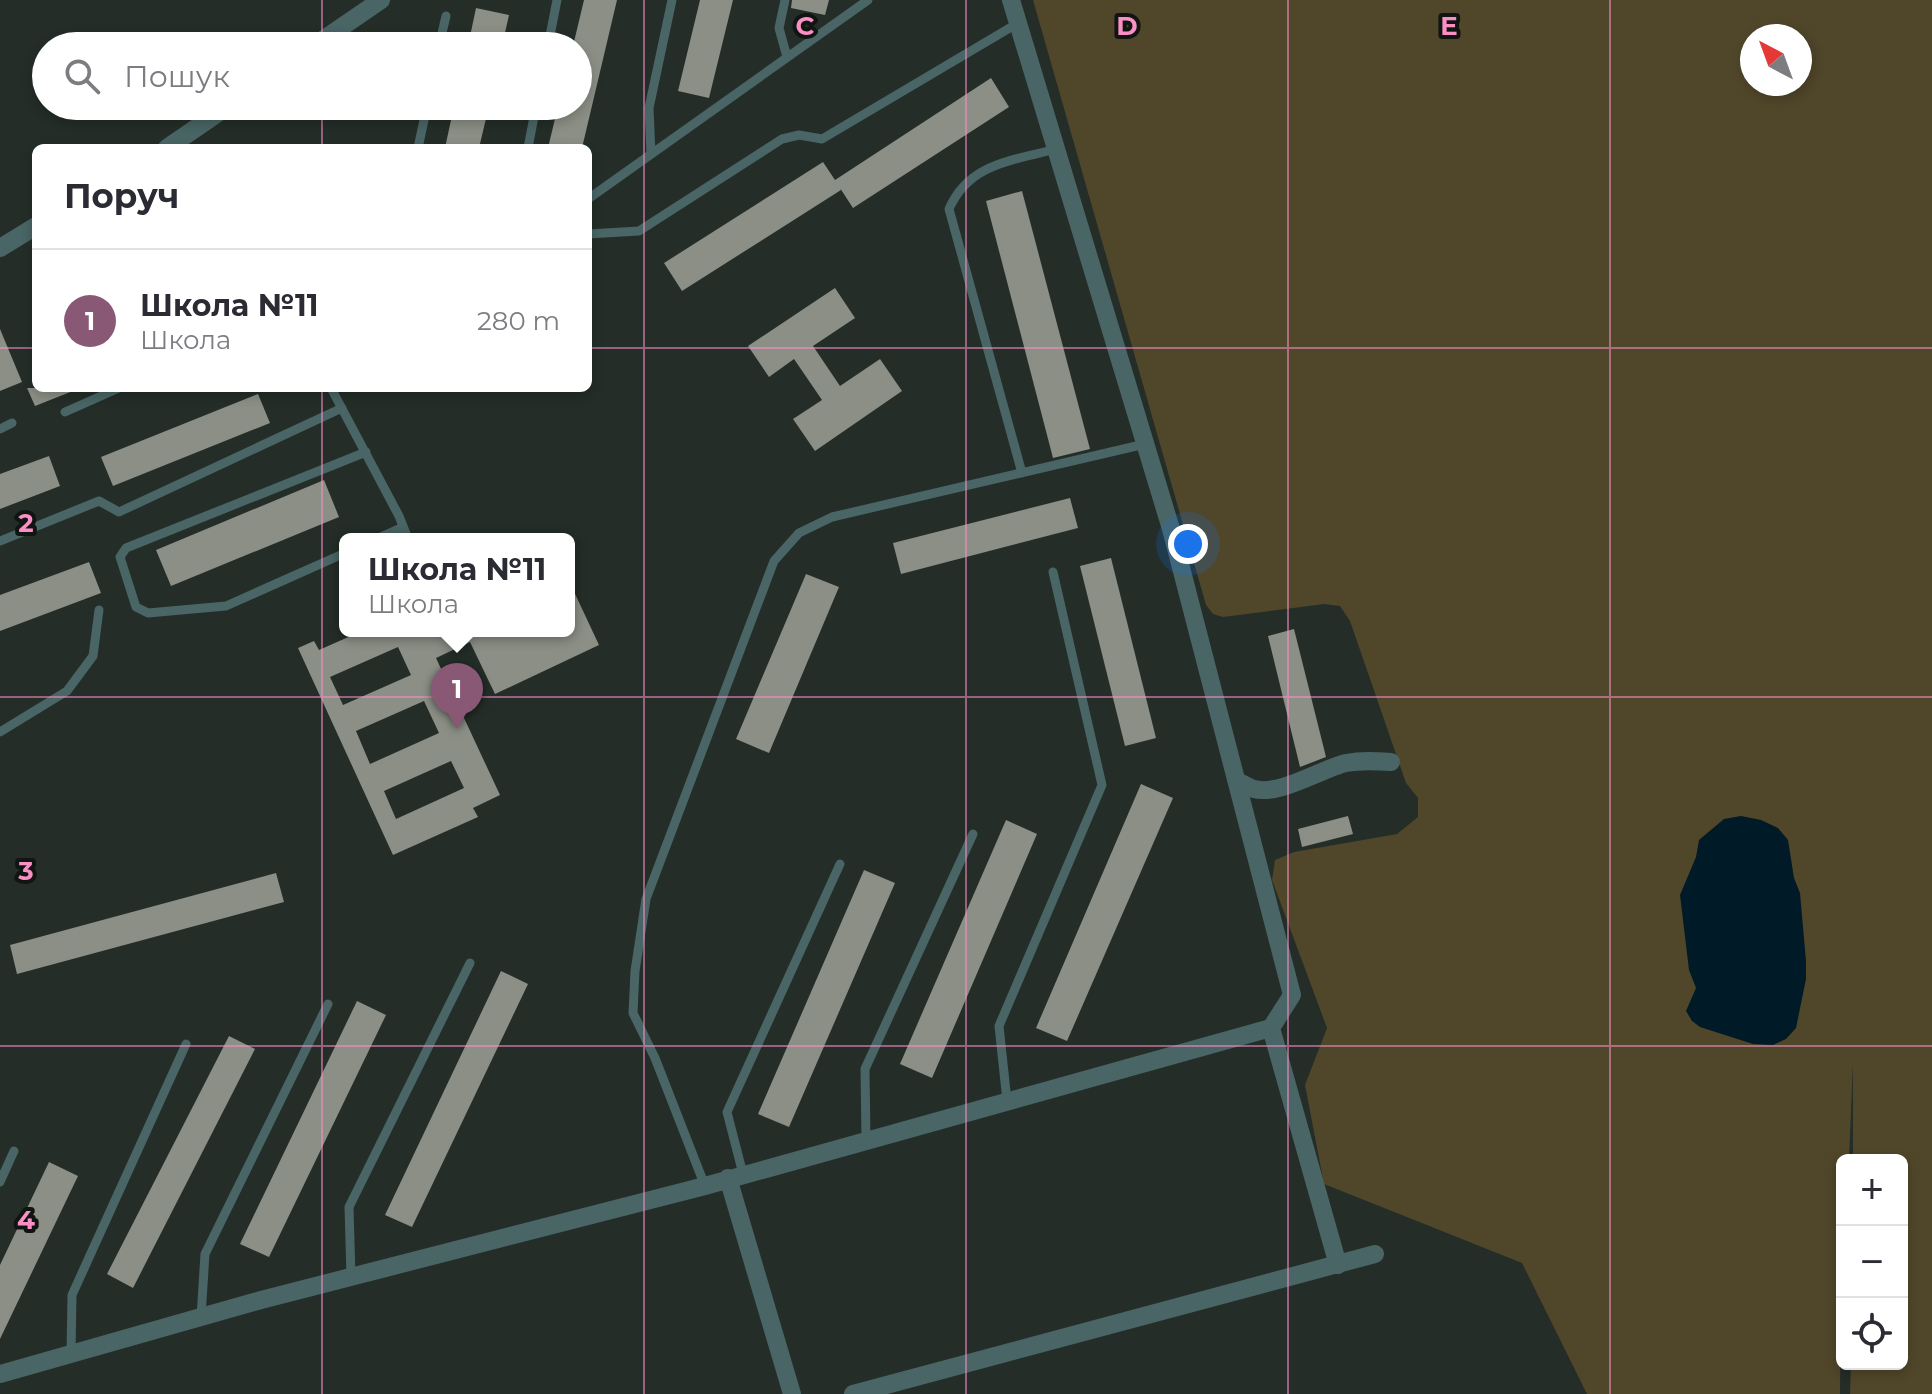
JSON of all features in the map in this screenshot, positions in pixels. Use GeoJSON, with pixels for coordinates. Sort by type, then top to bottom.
{"type":"FeatureCollection","features":[{"type":"Feature","properties":{"kind":"street"},"geometry":{"type":"LineString","coordinates":[[334,32],[381,0]]}},
{"type":"Feature","properties":{"kind":"street"},"geometry":{"type":"LineString","coordinates":[[0,1374],[351,1277],[705,1186],[1271,1028],[1292,995],[1171,529],[1011,0]]}},
{"type":"Feature","properties":{"kind":"street"},"geometry":{"type":"LineString","coordinates":[[175,144],[208,120]]}},
{"type":"Feature","properties":{"kind":"street"},"geometry":{"type":"LineString","coordinates":[[0,248],[32,228]]}},
{"type":"Feature","properties":{"kind":"street"},"geometry":{"type":"LineString","coordinates":[[1236,780],[1254,789],[1265,790],[1344,764],[1391,762]]}},
{"type":"Feature","properties":{"kind":"street"},"geometry":{"type":"LineString","coordinates":[[1271,1028],[1338,1265]]}},
{"type":"Feature","properties":{"kind":"street"},"geometry":{"type":"LineString","coordinates":[[735,1176],[792,1394]]}},
{"type":"Feature","properties":{"kind":"street"},"geometry":{"type":"LineString","coordinates":[[853,1394],[1375,1254]]}},
{"type":"Feature","properties":{"kind":"lane"},"geometry":{"type":"LineString","coordinates":[[551,32],[557,0]]}},
{"type":"Feature","properties":{"kind":"lane"},"geometry":{"type":"LineString","coordinates":[[651,154],[649,108],[672,0]]}},
{"type":"Feature","properties":{"kind":"lane"},"geometry":{"type":"LineString","coordinates":[[785,0],[779,28],[787,57]]}},
{"type":"Feature","properties":{"kind":"lane"},"geometry":{"type":"LineString","coordinates":[[592,196],[868,0]]}},
{"type":"Feature","properties":{"kind":"lane"},"geometry":{"type":"LineString","coordinates":[[442,32],[446,16]]}},
{"type":"Feature","properties":{"kind":"lane"},"geometry":{"type":"LineString","coordinates":[[592,234],[639,231],[782,139],[799,135],[822,139],[1018,23]]}},
{"type":"Feature","properties":{"kind":"lane"},"geometry":{"type":"LineString","coordinates":[[419,144],[424,120]]}},
{"type":"Feature","properties":{"kind":"lane"},"geometry":{"type":"LineString","coordinates":[[529,144],[533,120]]}},
{"type":"Feature","properties":{"kind":"lane"},"geometry":{"type":"LineString","coordinates":[[1022,473],[949,209],[964,184],[982,169],[1056,149]]}},
{"type":"Feature","properties":{"kind":"lane"},"geometry":{"type":"LineString","coordinates":[[65,412],[110,392]]}},
{"type":"Feature","properties":{"kind":"lane"},"geometry":{"type":"LineString","coordinates":[[334,392],[406,533]]}},
{"type":"Feature","properties":{"kind":"lane"},"geometry":{"type":"LineString","coordinates":[[0,541],[99,501],[119,512],[342,408]]}},
{"type":"Feature","properties":{"kind":"lane"},"geometry":{"type":"LineString","coordinates":[[0,429],[12,423]]}},
{"type":"Feature","properties":{"kind":"lane"},"geometry":{"type":"LineString","coordinates":[[705,1186],[655,1058],[633,1013],[635,971],[646,899],[774,561],[799,533],[832,517],[1145,444]]}},
{"type":"Feature","properties":{"kind":"lane"},"geometry":{"type":"LineString","coordinates":[[339,556],[226,606],[148,613],[136,607],[120,557],[126,548],[366,452]]}},
{"type":"Feature","properties":{"kind":"lane"},"geometry":{"type":"LineString","coordinates":[[390,533],[403,527]]}},
{"type":"Feature","properties":{"kind":"lane"},"geometry":{"type":"LineString","coordinates":[[1007,1101],[999,1026],[1102,785],[1053,572]]}},
{"type":"Feature","properties":{"kind":"lane"},"geometry":{"type":"LineString","coordinates":[[0,732],[67,691],[93,656],[99,610]]}},
{"type":"Feature","properties":{"kind":"lane"},"geometry":{"type":"LineString","coordinates":[[866,1140],[865,1069],[973,834]]}},
{"type":"Feature","properties":{"kind":"lane"},"geometry":{"type":"LineString","coordinates":[[735,1176],[727,1112],[840,864]]}},
{"type":"Feature","properties":{"kind":"lane"},"geometry":{"type":"LineString","coordinates":[[351,1277],[349,1207],[470,963]]}},
{"type":"Feature","properties":{"kind":"lane"},"geometry":{"type":"LineString","coordinates":[[201,1317],[205,1254],[328,1004]]}},
{"type":"Feature","properties":{"kind":"lane"},"geometry":{"type":"LineString","coordinates":[[71,1354],[72,1295],[186,1044]]}},
{"type":"Feature","properties":{"kind":"lane"},"geometry":{"type":"LineString","coordinates":[[0,1182],[14,1151]]}},
{"type":"Feature","properties":{"kind":"shaded area"},"geometry":{"type":"Polygon","coordinates":[[[1033,0],[1932,0],[1932,1394],[1850,1394],[1851,1370],[1908,1370],[1908,1154],[1853,1154],[1853,1063],[1849,1154],[1836,1154],[1836,1370],[1840,1370],[1840,1394],[1587,1394],[1522,1263],[1324,1184],[1305,1085],[1327,1028],[1272,880],[1275,860],[1294,852],[1397,834],[1418,817],[1418,798],[1406,783],[1350,621],[1340,606],[1324,604],[1223,617],[1213,614],[1206,605],[1033,0]]]}},
{"type":"Feature","properties":{"kind":"water"},"geometry":{"type":"Polygon","coordinates":[[[1741,816],[1778,828],[1788,840],[1794,878],[1800,893],[1806,979],[1796,1028],[1786,1039],[1773,1045],[1753,1044],[1700,1027],[1686,1011],[1696,988],[1689,970],[1680,895],[1696,857],[1699,840],[1724,819],[1741,816]]]}},
{"type":"Feature","properties":{"kind":"building"},"geometry":{"type":"Polygon","coordinates":[[[584,0],[617,0],[592,106],[592,32],[576,32],[584,0]]]}},
{"type":"Feature","properties":{"kind":"building"},"geometry":{"type":"Polygon","coordinates":[[[700,0],[733,0],[709,98],[678,91],[700,0]]]}},
{"type":"Feature","properties":{"kind":"building"},"geometry":{"type":"Polygon","coordinates":[[[792,0],[829,0],[825,15],[791,8],[792,0]]]}},
{"type":"Feature","properties":{"kind":"building"},"geometry":{"type":"Polygon","coordinates":[[[476,8],[509,15],[505,32],[471,32],[476,8]]]}},
{"type":"Feature","properties":{"kind":"building"},"geometry":{"type":"Polygon","coordinates":[[[991,78],[1009,107],[853,208],[840,188],[682,291],[664,263],[823,162],[835,180],[991,78]]]}},
{"type":"Feature","properties":{"kind":"building"},"geometry":{"type":"Polygon","coordinates":[[[451,120],[486,120],[480,144],[446,144],[451,120]]]}},
{"type":"Feature","properties":{"kind":"building"},"geometry":{"type":"Polygon","coordinates":[[[555,120],[589,120],[583,144],[549,144],[555,120]]]}},
{"type":"Feature","properties":{"kind":"building"},"geometry":{"type":"Polygon","coordinates":[[[1022,191],[1090,449],[1053,458],[986,201],[1022,191]]]}},
{"type":"Feature","properties":{"kind":"building"},"geometry":{"type":"Polygon","coordinates":[[[835,288],[855,318],[813,346],[840,386],[880,359],[902,391],[815,451],[793,419],[822,400],[794,359],[769,377],[748,346],[835,288]]]}},
{"type":"Feature","properties":{"kind":"building"},"geometry":{"type":"Polygon","coordinates":[[[0,329],[22,382],[0,391],[0,329]]]}},
{"type":"Feature","properties":{"kind":"building"},"geometry":{"type":"Polygon","coordinates":[[[27,388],[32,388],[32,392],[70,392],[35,406],[27,388]]]}},
{"type":"Feature","properties":{"kind":"building"},"geometry":{"type":"Polygon","coordinates":[[[258,394],[270,423],[113,486],[101,457],[258,394]]]}},
{"type":"Feature","properties":{"kind":"building"},"geometry":{"type":"Polygon","coordinates":[[[49,456],[60,486],[0,509],[0,474],[49,456]]]}},
{"type":"Feature","properties":{"kind":"building"},"geometry":{"type":"Polygon","coordinates":[[[324,480],[339,517],[171,586],[156,550],[324,480]]]}},
{"type":"Feature","properties":{"kind":"building"},"geometry":{"type":"Polygon","coordinates":[[[1070,498],[1078,528],[901,574],[893,543],[1070,498]]]}},
{"type":"Feature","properties":{"kind":"building"},"geometry":{"type":"Polygon","coordinates":[[[1111,558],[1156,738],[1125,746],[1080,566],[1111,558]]]}},
{"type":"Feature","properties":{"kind":"building"},"geometry":{"type":"Polygon","coordinates":[[[89,562],[101,593],[0,631],[0,595],[89,562]]]}},
{"type":"Feature","properties":{"kind":"building"},"geometry":{"type":"Polygon","coordinates":[[[806,574],[839,587],[769,753],[736,739],[806,574]]]}},
{"type":"Feature","properties":{"kind":"building"},"geometry":{"type":"Polygon","coordinates":[[[575,594],[599,645],[495,694],[470,642],[436,658],[500,795],[473,808],[478,817],[393,855],[298,648],[314,641],[319,650],[348,637],[575,637],[575,594]],[[398,647],[330,677],[343,705],[411,675],[398,647]],[[424,701],[356,731],[370,764],[439,733],[424,701]],[[451,761],[384,791],[396,819],[464,788],[451,761]]]}},
{"type":"Feature","properties":{"kind":"building"},"geometry":{"type":"Polygon","coordinates":[[[1294,629],[1326,757],[1300,767],[1268,636],[1294,629]]]}},
{"type":"Feature","properties":{"kind":"building"},"geometry":{"type":"Polygon","coordinates":[[[1141,784],[1173,798],[1067,1041],[1036,1028],[1141,784]]]}},
{"type":"Feature","properties":{"kind":"building"},"geometry":{"type":"Polygon","coordinates":[[[1348,816],[1353,834],[1302,847],[1298,829],[1348,816]]]}},
{"type":"Feature","properties":{"kind":"building"},"geometry":{"type":"Polygon","coordinates":[[[1006,820],[1037,834],[932,1078],[900,1064],[1006,820]]]}},
{"type":"Feature","properties":{"kind":"building"},"geometry":{"type":"Polygon","coordinates":[[[864,870],[895,883],[789,1127],[758,1114],[864,870]]]}},
{"type":"Feature","properties":{"kind":"building"},"geometry":{"type":"Polygon","coordinates":[[[276,873],[284,902],[17,974],[10,945],[276,873]]]}},
{"type":"Feature","properties":{"kind":"building"},"geometry":{"type":"Polygon","coordinates":[[[501,971],[528,984],[412,1227],[385,1215],[501,971]]]}},
{"type":"Feature","properties":{"kind":"building"},"geometry":{"type":"Polygon","coordinates":[[[357,1001],[386,1015],[269,1257],[240,1244],[357,1001]]]}},
{"type":"Feature","properties":{"kind":"building"},"geometry":{"type":"Polygon","coordinates":[[[229,1036],[255,1049],[133,1288],[107,1274],[229,1036]]]}},
{"type":"Feature","properties":{"kind":"building"},"geometry":{"type":"Polygon","coordinates":[[[49,1162],[78,1176],[0,1339],[0,1265],[49,1162]]]}},
{"type":"Feature","properties":{"kind":"place","name":"Школа №11"},"geometry":{"type":"Point","coordinates":[457,729]}}]}
